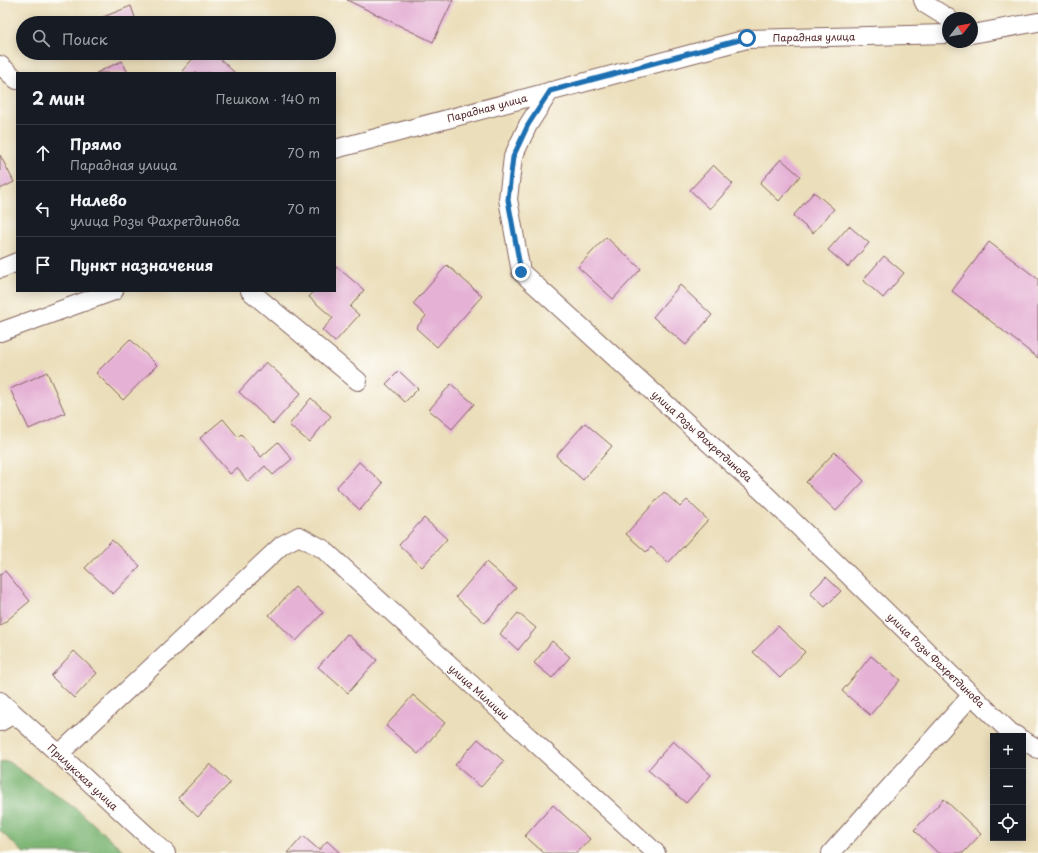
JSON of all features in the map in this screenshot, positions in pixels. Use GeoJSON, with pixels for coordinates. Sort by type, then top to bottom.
{"type":"FeatureCollection","features":[{"type":"Feature","properties":{"kind":"street"},"geometry":{"type":"LineString","coordinates":[[923,0],[925,4],[942,14]]}},
{"type":"Feature","properties":{"kind":"street"},"geometry":{"type":"LineString","coordinates":[[978,33],[1038,22]]}},
{"type":"Feature","properties":{"kind":"street","name":"Парадная улица"},"geometry":{"type":"LineString","coordinates":[[336,149],[747,38],[942,34]]}},
{"type":"Feature","properties":{"kind":"street"},"geometry":{"type":"LineString","coordinates":[[0,65],[16,79]]}},
{"type":"Feature","properties":{"kind":"street","name":"улица Розы Фахретдинова"},"geometry":{"type":"LineString","coordinates":[[550,91],[528,125],[513,157],[508,200],[521,272],[764,493],[1012,733]]}},
{"type":"Feature","properties":{"kind":"street"},"geometry":{"type":"LineString","coordinates":[[0,269],[16,262]]}},
{"type":"Feature","properties":{"kind":"street"},"geometry":{"type":"LineString","coordinates":[[0,332],[111,292]]}},
{"type":"Feature","properties":{"kind":"street"},"geometry":{"type":"LineString","coordinates":[[251,292],[358,381]]}},
{"type":"Feature","properties":{"kind":"street","name":"улица Милиции"},"geometry":{"type":"LineString","coordinates":[[59,754],[282,545],[299,536],[323,549],[656,853]]}},
{"type":"Feature","properties":{"kind":"street"},"geometry":{"type":"LineString","coordinates":[[831,853],[972,695]]}},
{"type":"Feature","properties":{"kind":"street","name":"Прилукская улица"},"geometry":{"type":"LineString","coordinates":[[0,701],[7,718],[59,754],[166,853]]}},
{"type":"Feature","properties":{"kind":"street"},"geometry":{"type":"LineString","coordinates":[[1026,742],[1038,750]]}},
{"type":"Feature","properties":{"kind":"green space"},"geometry":{"type":"Polygon","coordinates":[[[7,761],[79,811],[126,853],[24,853],[0,831],[0,763],[7,761]]]}},
{"type":"Feature","properties":{"kind":"building"},"geometry":{"type":"Polygon","coordinates":[[[347,0],[453,0],[433,42],[347,0]]]}},
{"type":"Feature","properties":{"kind":"building"},"geometry":{"type":"Polygon","coordinates":[[[131,6],[135,16],[106,16],[131,6]]]}},
{"type":"Feature","properties":{"kind":"building"},"geometry":{"type":"Polygon","coordinates":[[[192,60],[221,60],[234,72],[183,72],[182,71],[192,60]]]}},
{"type":"Feature","properties":{"kind":"building"},"geometry":{"type":"Polygon","coordinates":[[[122,61],[128,72],[98,72],[122,61]]]}},
{"type":"Feature","properties":{"kind":"building"},"geometry":{"type":"Polygon","coordinates":[[[0,155],[14,182],[0,189],[0,155]]]}},
{"type":"Feature","properties":{"kind":"building"},"geometry":{"type":"Polygon","coordinates":[[[781,159],[800,176],[779,201],[760,183],[781,159]]]}},
{"type":"Feature","properties":{"kind":"building"},"geometry":{"type":"Polygon","coordinates":[[[713,165],[733,184],[710,209],[690,190],[713,165]]]}},
{"type":"Feature","properties":{"kind":"building"},"geometry":{"type":"Polygon","coordinates":[[[814,192],[834,209],[813,233],[793,216],[814,192]]]}},
{"type":"Feature","properties":{"kind":"building"},"geometry":{"type":"Polygon","coordinates":[[[849,226],[869,243],[848,267],[828,250],[849,226]]]}},
{"type":"Feature","properties":{"kind":"building"},"geometry":{"type":"Polygon","coordinates":[[[606,237],[641,269],[613,299],[578,267],[606,237]]]}},
{"type":"Feature","properties":{"kind":"building"},"geometry":{"type":"Polygon","coordinates":[[[989,242],[1038,279],[1038,358],[952,291],[989,242]]]}},
{"type":"Feature","properties":{"kind":"building"},"geometry":{"type":"Polygon","coordinates":[[[884,256],[904,273],[883,298],[863,280],[884,256]]]}},
{"type":"Feature","properties":{"kind":"building"},"geometry":{"type":"Polygon","coordinates":[[[447,265],[482,296],[437,347],[416,328],[426,316],[413,304],[447,265]]]}},
{"type":"Feature","properties":{"kind":"building"},"geometry":{"type":"Polygon","coordinates":[[[336,266],[364,290],[350,307],[359,315],[335,342],[322,330],[333,318],[309,297],[313,292],[336,292],[336,266]]]}},
{"type":"Feature","properties":{"kind":"building"},"geometry":{"type":"Polygon","coordinates":[[[680,285],[712,315],[686,345],[653,317],[680,285]]]}},
{"type":"Feature","properties":{"kind":"building"},"geometry":{"type":"Polygon","coordinates":[[[130,339],[157,365],[123,400],[96,373],[130,339]]]}},
{"type":"Feature","properties":{"kind":"building"},"geometry":{"type":"Polygon","coordinates":[[[266,362],[301,393],[273,424],[239,392],[266,362]]]}},
{"type":"Feature","properties":{"kind":"building"},"geometry":{"type":"Polygon","coordinates":[[[399,371],[418,389],[405,402],[386,384],[399,371]]]}},
{"type":"Feature","properties":{"kind":"building"},"geometry":{"type":"Polygon","coordinates":[[[47,372],[65,413],[29,429],[10,389],[47,372]]]}},
{"type":"Feature","properties":{"kind":"building"},"geometry":{"type":"Polygon","coordinates":[[[451,384],[474,404],[452,429],[429,410],[451,384]]]}},
{"type":"Feature","properties":{"kind":"building"},"geometry":{"type":"Polygon","coordinates":[[[311,398],[331,416],[309,442],[289,425],[311,398]]]}},
{"type":"Feature","properties":{"kind":"building"},"geometry":{"type":"Polygon","coordinates":[[[223,419],[238,437],[241,434],[261,457],[278,442],[292,459],[273,475],[265,466],[248,482],[237,468],[230,474],[200,438],[223,419]]]}},
{"type":"Feature","properties":{"kind":"building"},"geometry":{"type":"Polygon","coordinates":[[[585,423],[612,446],[583,480],[556,456],[585,423]]]}},
{"type":"Feature","properties":{"kind":"building"},"geometry":{"type":"Polygon","coordinates":[[[835,452],[864,481],[836,511],[806,482],[835,452]]]}},
{"type":"Feature","properties":{"kind":"building"},"geometry":{"type":"Polygon","coordinates":[[[359,462],[383,483],[360,510],[336,488],[359,462]]]}},
{"type":"Feature","properties":{"kind":"building"},"geometry":{"type":"Polygon","coordinates":[[[664,492],[680,507],[687,500],[708,520],[668,563],[651,547],[646,552],[626,534],[664,492]]]}},
{"type":"Feature","properties":{"kind":"building"},"geometry":{"type":"Polygon","coordinates":[[[424,518],[447,539],[422,567],[399,545],[424,518]]]}},
{"type":"Feature","properties":{"kind":"building"},"geometry":{"type":"Polygon","coordinates":[[[112,540],[140,566],[113,594],[85,568],[112,540]]]}},
{"type":"Feature","properties":{"kind":"building"},"geometry":{"type":"Polygon","coordinates":[[[486,562],[516,588],[485,623],[456,597],[486,562]]]}},
{"type":"Feature","properties":{"kind":"building"},"geometry":{"type":"Polygon","coordinates":[[[5,571],[30,601],[0,626],[0,575],[5,571]]]}},
{"type":"Feature","properties":{"kind":"building"},"geometry":{"type":"Polygon","coordinates":[[[826,577],[841,591],[825,607],[810,593],[826,577]]]}},
{"type":"Feature","properties":{"kind":"building"},"geometry":{"type":"Polygon","coordinates":[[[295,587],[323,613],[296,641],[269,615],[295,587]]]}},
{"type":"Feature","properties":{"kind":"building"},"geometry":{"type":"Polygon","coordinates":[[[518,613],[536,628],[518,650],[500,634],[518,613]]]}},
{"type":"Feature","properties":{"kind":"building"},"geometry":{"type":"Polygon","coordinates":[[[778,626],[805,652],[780,678],[753,652],[778,626]]]}},
{"type":"Feature","properties":{"kind":"building"},"geometry":{"type":"Polygon","coordinates":[[[347,634],[377,660],[348,693],[318,667],[347,634]]]}},
{"type":"Feature","properties":{"kind":"building"},"geometry":{"type":"Polygon","coordinates":[[[552,641],[570,657],[552,678],[534,663],[552,641]]]}},
{"type":"Feature","properties":{"kind":"building"},"geometry":{"type":"Polygon","coordinates":[[[74,651],[97,673],[74,698],[51,676],[74,651]]]}},
{"type":"Feature","properties":{"kind":"building"},"geometry":{"type":"Polygon","coordinates":[[[871,656],[900,680],[870,715],[842,691],[871,656]]]}},
{"type":"Feature","properties":{"kind":"building"},"geometry":{"type":"Polygon","coordinates":[[[413,695],[445,723],[418,754],[386,726],[413,695]]]}},
{"type":"Feature","properties":{"kind":"building"},"geometry":{"type":"Polygon","coordinates":[[[478,739],[504,761],[481,787],[455,765],[478,739]]]}},
{"type":"Feature","properties":{"kind":"building"},"geometry":{"type":"Polygon","coordinates":[[[673,741],[711,775],[686,803],[648,770],[673,741]]]}},
{"type":"Feature","properties":{"kind":"building"},"geometry":{"type":"Polygon","coordinates":[[[210,764],[230,783],[198,817],[178,798],[210,764]]]}},
{"type":"Feature","properties":{"kind":"building"},"geometry":{"type":"Polygon","coordinates":[[[944,799],[981,834],[963,853],[938,853],[914,830],[944,799]]]}},
{"type":"Feature","properties":{"kind":"building"},"geometry":{"type":"Polygon","coordinates":[[[553,805],[590,839],[577,853],[544,853],[525,836],[553,805]]]}},
{"type":"Feature","properties":{"kind":"building"},"geometry":{"type":"Polygon","coordinates":[[[303,836],[319,850],[327,841],[340,853],[288,853],[303,836]]]}},
{"type":"Feature","properties":{"kind":"route"},"geometry":{"type":"LineString","coordinates":[[521,272],[508,200],[513,157],[528,125],[550,91],[747,38]]}}]}
